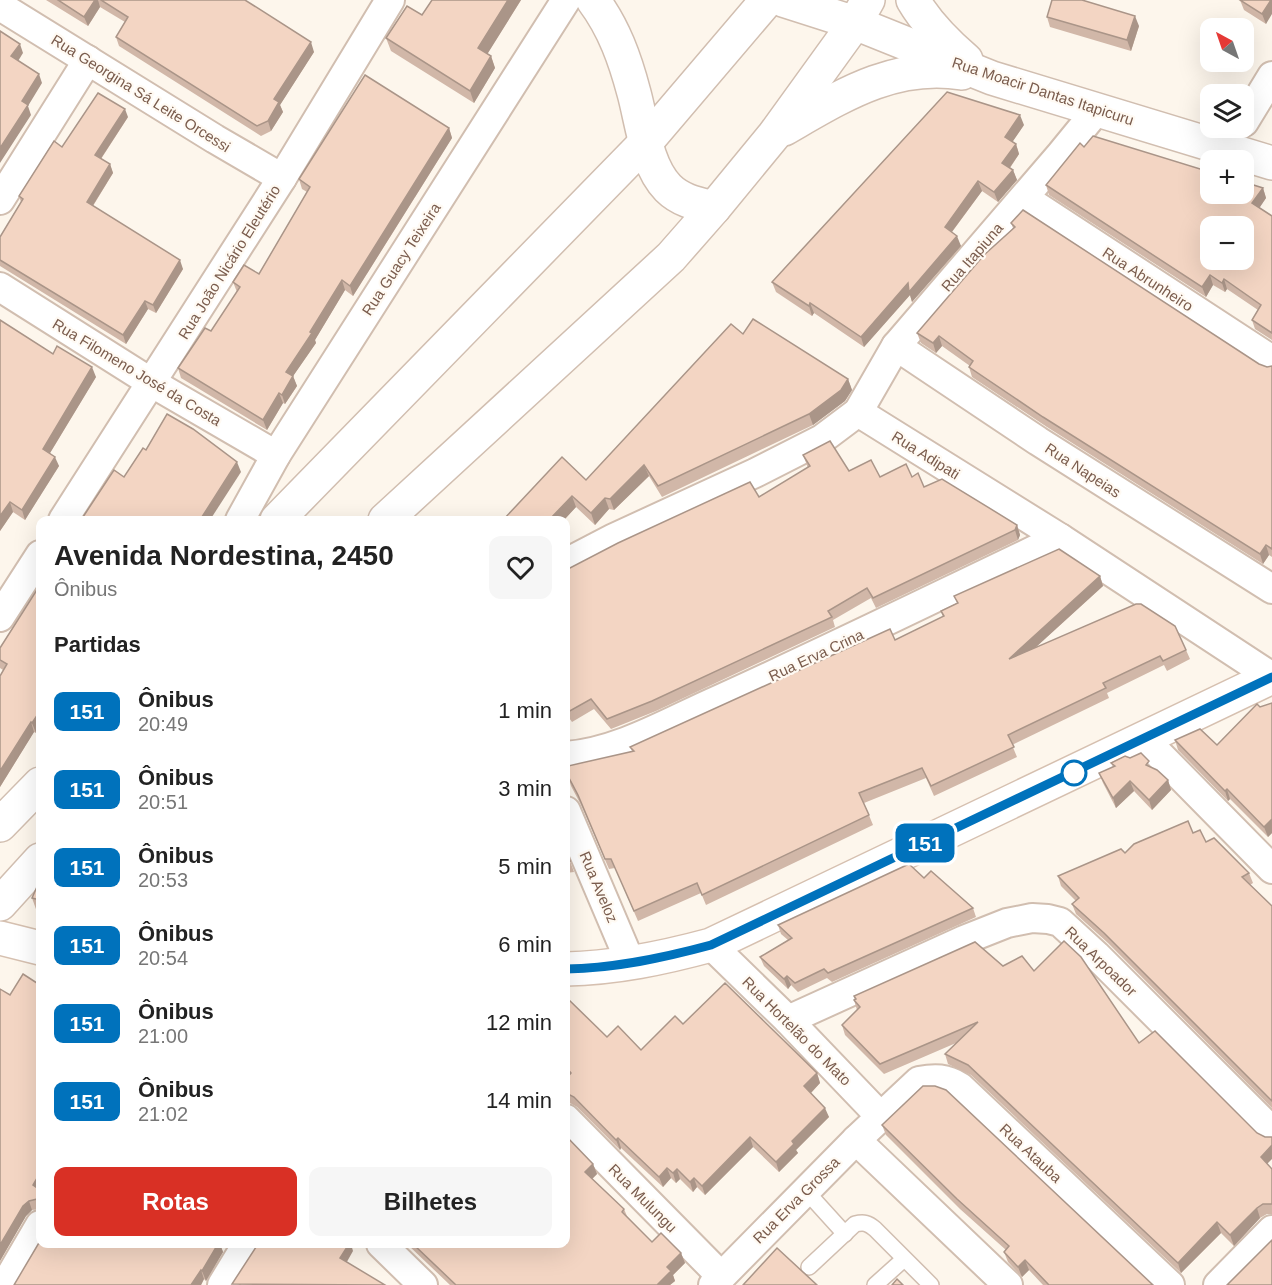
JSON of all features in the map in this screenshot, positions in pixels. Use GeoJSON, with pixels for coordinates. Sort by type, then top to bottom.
{"type":"FeatureCollection","features":[{"type":"Feature","properties":{"kind":"street","name":"Rua João Nicário Eleutério"},"geometry":{"type":"LineString","coordinates":[[66,516],[282,178],[390,0]]}},
{"type":"Feature","properties":{"kind":"street","name":"Rua Guacy Teixeira"},"geometry":{"type":"LineString","coordinates":[[242,516],[276,455],[566,0]]}},
{"type":"Feature","properties":{"kind":"street"},"geometry":{"type":"LineString","coordinates":[[593,0],[605,16],[619,44],[654,166],[669,189],[680,197],[714,208]]}},
{"type":"Feature","properties":{"kind":"street"},"geometry":{"type":"LineString","coordinates":[[281,516],[647,141],[767,0]]}},
{"type":"Feature","properties":{"kind":"street","name":"Rua Moacir Dantas Itapicuru"},"geometry":{"type":"LineString","coordinates":[[783,0],[861,11],[992,78],[1097,110],[1233,139],[1272,163]]}},
{"type":"Feature","properties":{"kind":"street"},"geometry":{"type":"LineString","coordinates":[[913,0],[929,25],[948,45],[992,78]]}},
{"type":"Feature","properties":{"kind":"street","name":"Rua Georgina Sá Leite Orcessi"},"geometry":{"type":"LineString","coordinates":[[0,6],[282,178]]}},
{"type":"Feature","properties":{"kind":"street"},"geometry":{"type":"LineString","coordinates":[[389,516],[662,266],[714,208],[774,135],[861,11]]}},
{"type":"Feature","properties":{"kind":"street"},"geometry":{"type":"LineString","coordinates":[[0,200],[88,60]]}},
{"type":"Feature","properties":{"kind":"street"},"geometry":{"type":"LineString","coordinates":[[774,135],[832,101],[869,83],[895,75],[932,71],[992,78]]}},
{"type":"Feature","properties":{"kind":"street"},"geometry":{"type":"LineString","coordinates":[[1254,106],[1272,76]]}},
{"type":"Feature","properties":{"kind":"street","name":"Rua Itapiuna"},"geometry":{"type":"LineString","coordinates":[[858,412],[896,346],[1097,110]]}},
{"type":"Feature","properties":{"kind":"street","name":"Rua Abrunheiro"},"geometry":{"type":"LineString","coordinates":[[1024,198],[1272,360]]}},
{"type":"Feature","properties":{"kind":"street","name":"Rua Filomeno José da Costa"},"geometry":{"type":"LineString","coordinates":[[0,287],[152,383],[276,455]]}},
{"type":"Feature","properties":{"kind":"street","name":"Rua Napeias"},"geometry":{"type":"LineString","coordinates":[[896,346],[1048,447],[1272,589]]}},
{"type":"Feature","properties":{"kind":"street"},"geometry":{"type":"LineString","coordinates":[[570,561],[822,439],[858,412]]}},
{"type":"Feature","properties":{"kind":"street","name":"Rua Adipati"},"geometry":{"type":"LineString","coordinates":[[858,412],[1060,538],[1272,677]]}},
{"type":"Feature","properties":{"kind":"street","name":"Rua Erva Crina"},"geometry":{"type":"LineString","coordinates":[[570,756],[615,746],[778,673],[1060,538]]}},
{"type":"Feature","properties":{"kind":"street"},"geometry":{"type":"LineString","coordinates":[[0,618],[36,561]]}},
{"type":"Feature","properties":{"kind":"street"},"geometry":{"type":"LineString","coordinates":[[570,969],[631,964],[666,958],[711,945],[1272,677]]}},
{"type":"Feature","properties":{"kind":"street"},"geometry":{"type":"LineString","coordinates":[[1144,739],[1272,869]]}},
{"type":"Feature","properties":{"kind":"street"},"geometry":{"type":"LineString","coordinates":[[0,825],[36,788]]}},
{"type":"Feature","properties":{"kind":"street","name":"Rua Aveloz"},"geometry":{"type":"LineString","coordinates":[[570,820],[631,964]]}},
{"type":"Feature","properties":{"kind":"street"},"geometry":{"type":"LineString","coordinates":[[0,904],[36,864]]}},
{"type":"Feature","properties":{"kind":"street","name":"Rua Arpoador"},"geometry":{"type":"LineString","coordinates":[[788,1020],[964,940],[1007,924],[1032,918],[1048,919],[1060,922],[1096,955],[1272,1131]]}},
{"type":"Feature","properties":{"kind":"street"},"geometry":{"type":"LineString","coordinates":[[0,938],[36,947]]}},
{"type":"Feature","properties":{"kind":"street","name":"Rua Hortelão do Mato"},"geometry":{"type":"LineString","coordinates":[[711,945],[788,1020],[881,1117]]}},
{"type":"Feature","properties":{"kind":"street","name":"Rua Atauba"},"geometry":{"type":"LineString","coordinates":[[881,1117],[919,1081],[932,1078],[943,1079],[960,1086],[1170,1285]]}},
{"type":"Feature","properties":{"kind":"street","name":"Rua Erva Grossa"},"geometry":{"type":"LineString","coordinates":[[717,1281],[881,1117]]}},
{"type":"Feature","properties":{"kind":"street","name":"Rua Mulungu"},"geometry":{"type":"LineString","coordinates":[[570,1123],[717,1281]]}},
{"type":"Feature","properties":{"kind":"street"},"geometry":{"type":"LineString","coordinates":[[856,1140],[1008,1285]]}},
{"type":"Feature","properties":{"kind":"street"},"geometry":{"type":"LineString","coordinates":[[1218,1285],[1272,1230]]}},
{"type":"Feature","properties":{"kind":"street"},"geometry":{"type":"LineString","coordinates":[[5,1285],[36,1232]]}},
{"type":"Feature","properties":{"kind":"street"},"geometry":{"type":"LineString","coordinates":[[222,1285],[245,1248]]}},
{"type":"Feature","properties":{"kind":"street"},"geometry":{"type":"LineString","coordinates":[[385,1248],[423,1285]]}},
{"type":"Feature","properties":{"kind":"lane"},"geometry":{"type":"LineString","coordinates":[[806,1191],[845,1234]]}},
{"type":"Feature","properties":{"kind":"lane"},"geometry":{"type":"LineString","coordinates":[[809,1267],[855,1224],[862,1222],[869,1224],[931,1285]]}},
{"type":"Feature","properties":{"kind":"lane"},"geometry":{"type":"LineString","coordinates":[[875,1285],[904,1259]]}},
{"type":"Feature","properties":{"kind":"building"},"geometry":{"type":"Polygon","coordinates":[[[58,0],[95,0],[84,17],[58,0]]]}},
{"type":"Feature","properties":{"kind":"building"},"geometry":{"type":"Polygon","coordinates":[[[101,0],[245,0],[311,42],[274,99],[279,102],[268,121],[257,126],[116,37],[128,17],[101,0]]]}},
{"type":"Feature","properties":{"kind":"building"},"geometry":{"type":"Polygon","coordinates":[[[432,0],[508,0],[478,48],[491,56],[470,91],[386,38],[407,6],[422,15],[432,0]]]}},
{"type":"Feature","properties":{"kind":"building"},"geometry":{"type":"Polygon","coordinates":[[[1052,0],[1082,0],[1135,16],[1127,40],[1047,17],[1052,0]]]}},
{"type":"Feature","properties":{"kind":"building"},"geometry":{"type":"Polygon","coordinates":[[[1240,0],[1271,0],[1262,14],[1240,0]]]}},
{"type":"Feature","properties":{"kind":"building"},"geometry":{"type":"Polygon","coordinates":[[[0,31],[20,44],[11,56],[39,74],[22,101],[28,105],[0,148],[0,31]]]}},
{"type":"Feature","properties":{"kind":"building"},"geometry":{"type":"Polygon","coordinates":[[[365,75],[449,128],[350,286],[342,280],[310,332],[312,333],[286,372],[293,376],[282,395],[279,393],[263,420],[178,368],[205,328],[211,331],[240,287],[233,282],[244,265],[259,274],[310,187],[299,179],[365,75]]]}},
{"type":"Feature","properties":{"kind":"building"},"geometry":{"type":"Polygon","coordinates":[[[947,92],[1020,115],[1005,137],[1016,144],[1002,163],[1013,170],[994,192],[978,181],[945,227],[957,236],[909,292],[908,283],[861,337],[810,303],[809,306],[772,282],[947,92]]]}},
{"type":"Feature","properties":{"kind":"building"},"geometry":{"type":"Polygon","coordinates":[[[98,93],[125,109],[95,155],[110,164],[87,202],[180,260],[153,305],[145,301],[123,335],[0,260],[0,237],[23,199],[19,196],[54,141],[62,147],[98,93]]]}},
{"type":"Feature","properties":{"kind":"building"},"geometry":{"type":"Polygon","coordinates":[[[1093,136],[1200,169],[1200,204],[1254,204],[1272,216],[1272,333],[1252,320],[1261,305],[1224,279],[1222,283],[1210,275],[1202,287],[1046,185],[1080,143],[1084,147],[1093,136]]]}},
{"type":"Feature","properties":{"kind":"building"},"geometry":{"type":"Polygon","coordinates":[[[1254,185],[1263,188],[1254,200],[1254,185]]]}},
{"type":"Feature","properties":{"kind":"building"},"geometry":{"type":"Polygon","coordinates":[[[1023,210],[1259,364],[1272,366],[1272,549],[1266,545],[1260,554],[1043,417],[969,367],[973,361],[939,336],[933,343],[917,333],[984,255],[1015,227],[1011,223],[1023,210]]]}},
{"type":"Feature","properties":{"kind":"building"},"geometry":{"type":"Polygon","coordinates":[[[753,319],[848,379],[841,390],[809,414],[658,486],[644,465],[610,499],[605,498],[591,513],[572,496],[553,516],[507,516],[562,457],[586,480],[731,324],[743,334],[753,319]]]}},
{"type":"Feature","properties":{"kind":"building"},"geometry":{"type":"Polygon","coordinates":[[[0,320],[53,354],[57,346],[92,367],[43,449],[55,457],[22,510],[10,502],[0,516],[0,320]]]}},
{"type":"Feature","properties":{"kind":"building"},"geometry":{"type":"Polygon","coordinates":[[[167,414],[193,429],[237,462],[203,516],[84,516],[114,470],[124,477],[143,448],[146,450],[167,414]]]}},
{"type":"Feature","properties":{"kind":"building"},"geometry":{"type":"Polygon","coordinates":[[[830,441],[849,471],[871,460],[880,477],[906,464],[912,477],[918,473],[924,487],[942,479],[1017,525],[1015,530],[873,598],[867,588],[828,611],[832,617],[652,701],[607,719],[591,699],[570,711],[570,568],[618,543],[750,482],[759,497],[810,466],[803,455],[830,441]]]}},
{"type":"Feature","properties":{"kind":"building"},"geometry":{"type":"Polygon","coordinates":[[[1059,549],[1100,576],[1009,659],[1136,604],[1141,604],[1175,626],[1186,650],[1163,661],[1160,656],[1103,683],[1106,688],[1008,735],[1014,747],[931,786],[922,768],[859,793],[869,815],[702,895],[697,883],[634,911],[611,859],[605,859],[570,780],[570,766],[634,751],[630,747],[890,629],[895,640],[944,616],[941,611],[958,603],[954,596],[1059,549]]]}},
{"type":"Feature","properties":{"kind":"building"},"geometry":{"type":"Polygon","coordinates":[[[36,591],[36,717],[0,771],[0,676],[7,664],[0,660],[0,648],[36,591]]]}},
{"type":"Feature","properties":{"kind":"building"},"geometry":{"type":"Polygon","coordinates":[[[1272,703],[1272,819],[1264,827],[1175,740],[1200,729],[1217,745],[1257,704],[1260,707],[1272,703]]]}},
{"type":"Feature","properties":{"kind":"building"},"geometry":{"type":"Polygon","coordinates":[[[1141,753],[1149,761],[1146,765],[1157,770],[1168,780],[1149,800],[1130,781],[1113,798],[1099,773],[1115,766],[1111,763],[1125,756],[1130,758],[1141,753]]]}},
{"type":"Feature","properties":{"kind":"building"},"geometry":{"type":"Polygon","coordinates":[[[1188,821],[1193,833],[1200,830],[1206,842],[1214,838],[1249,873],[1242,877],[1272,906],[1272,1101],[1072,904],[1079,898],[1058,876],[1121,849],[1125,853],[1134,844],[1188,821]]]}},
{"type":"Feature","properties":{"kind":"building"},"geometry":{"type":"Polygon","coordinates":[[[909,864],[924,878],[931,871],[973,908],[828,973],[824,969],[795,983],[787,976],[784,979],[760,957],[792,938],[778,925],[909,864]]]}},
{"type":"Feature","properties":{"kind":"building"},"geometry":{"type":"Polygon","coordinates":[[[1064,941],[1081,957],[1139,1043],[1155,1031],[1257,1133],[1265,1137],[1272,1137],[1272,1145],[1261,1157],[1272,1169],[1272,1204],[1263,1204],[1257,1208],[1230,1235],[1217,1222],[1178,1263],[968,1065],[945,1054],[978,1022],[880,1064],[842,1025],[860,1007],[854,1000],[856,999],[854,996],[975,942],[1003,966],[1022,956],[1034,971],[1064,941]]]}},
{"type":"Feature","properties":{"kind":"building"},"geometry":{"type":"Polygon","coordinates":[[[23,974],[36,982],[36,1180],[33,1185],[36,1187],[36,1199],[23,1206],[0,1245],[0,989],[10,995],[23,974]]]}},
{"type":"Feature","properties":{"kind":"building"},"geometry":{"type":"Polygon","coordinates":[[[725,983],[817,1073],[804,1086],[825,1108],[792,1141],[794,1144],[776,1162],[750,1137],[702,1186],[694,1178],[690,1182],[677,1169],[673,1173],[667,1168],[659,1177],[618,1138],[616,1140],[570,1095],[570,1001],[607,1037],[618,1026],[641,1050],[675,1016],[683,1024],[725,983]]]}},
{"type":"Feature","properties":{"kind":"building"},"geometry":{"type":"Polygon","coordinates":[[[923,1086],[935,1086],[946,1090],[1153,1285],[1049,1285],[1025,1260],[1018,1267],[1004,1252],[1009,1246],[957,1199],[882,1125],[923,1086]]]}},
{"type":"Feature","properties":{"kind":"building"},"geometry":{"type":"Polygon","coordinates":[[[570,1140],[593,1164],[585,1172],[624,1209],[622,1212],[652,1242],[661,1233],[681,1253],[667,1267],[671,1271],[657,1285],[456,1285],[417,1248],[570,1248],[570,1140]]]}},
{"type":"Feature","properties":{"kind":"building"},"geometry":{"type":"Polygon","coordinates":[[[1272,1240],[1272,1285],[1227,1285],[1272,1240]]]}},
{"type":"Feature","properties":{"kind":"building"},"geometry":{"type":"Polygon","coordinates":[[[36,1248],[216,1248],[191,1285],[14,1285],[36,1248]]]}},
{"type":"Feature","properties":{"kind":"building"},"geometry":{"type":"Polygon","coordinates":[[[255,1248],[346,1248],[340,1258],[385,1285],[232,1284],[255,1248]]]}},
{"type":"Feature","properties":{"kind":"building"},"geometry":{"type":"Polygon","coordinates":[[[777,1248],[817,1285],[743,1285],[777,1248]]]}},
{"type":"Feature","properties":{"kind":"building"},"geometry":{"type":"Polygon","coordinates":[[[897,1279],[903,1285],[892,1285],[897,1279]]]}},
{"type":"Feature","properties":{"kind":"bus line","name":"151"},"geometry":{"type":"LineString","coordinates":[[570,969],[631,964],[666,958],[711,945],[1272,677]]}}]}
